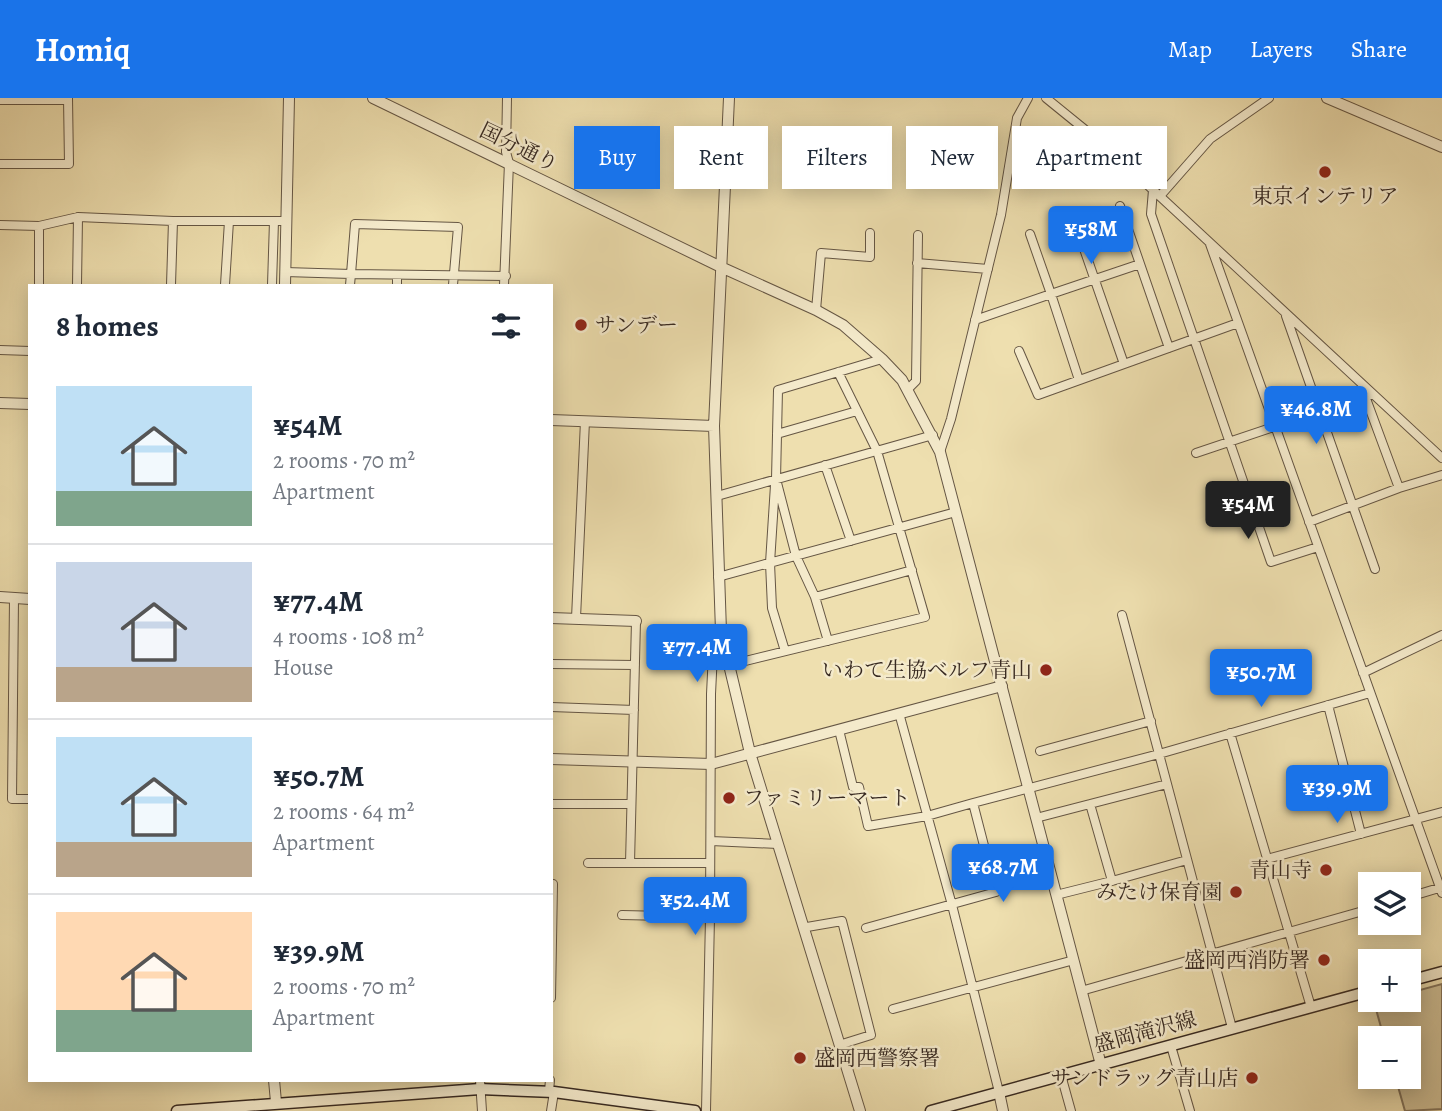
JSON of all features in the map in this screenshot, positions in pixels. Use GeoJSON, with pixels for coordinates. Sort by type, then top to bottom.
{"type":"FeatureCollection","features":[{"type":"Feature","properties":{"kind":"main road"},"geometry":{"type":"LineString","coordinates":[[1421,978],[1442,972]]}},
{"type":"Feature","properties":{"kind":"main road","name":"盛岡滝沢線"},"geometry":{"type":"LineString","coordinates":[[931,1111],[1358,994]]}},
{"type":"Feature","properties":{"kind":"main road"},"geometry":{"type":"LineString","coordinates":[[177,1111],[277,1107],[480,1084],[551,1087],[695,1111]]}},
{"type":"Feature","properties":{"kind":"street"},"geometry":{"type":"LineString","coordinates":[[285,284],[289,98]]}},
{"type":"Feature","properties":{"kind":"street","name":"国分通り"},"geometry":{"type":"LineString","coordinates":[[373,98],[723,268],[816,310],[843,325],[902,380],[940,452],[1101,1065]]}},
{"type":"Feature","properties":{"kind":"street"},"geometry":{"type":"LineString","coordinates":[[505,284],[509,163],[506,152],[507,98]]}},
{"type":"Feature","properties":{"kind":"street"},"geometry":{"type":"LineString","coordinates":[[729,98],[714,426],[721,631],[751,753],[860,1111]]}},
{"type":"Feature","properties":{"kind":"street"},"geometry":{"type":"LineString","coordinates":[[940,452],[951,419],[1001,215],[1017,118],[1028,98]]}},
{"type":"Feature","properties":{"kind":"street"},"geometry":{"type":"LineString","coordinates":[[1046,98],[1110,150],[1368,395],[1442,458]]}},
{"type":"Feature","properties":{"kind":"street"},"geometry":{"type":"LineString","coordinates":[[1269,98],[1210,139],[1156,193],[1151,215],[1271,562],[1318,547]]}},
{"type":"Feature","properties":{"kind":"street"},"geometry":{"type":"LineString","coordinates":[[1327,98],[1442,148]]}},
{"type":"Feature","properties":{"kind":"street"},"geometry":{"type":"LineString","coordinates":[[0,100],[68,99],[69,164],[0,164]]}},
{"type":"Feature","properties":{"kind":"street"},"geometry":{"type":"LineString","coordinates":[[1120,206],[1169,348]]}},
{"type":"Feature","properties":{"kind":"street"},"geometry":{"type":"LineString","coordinates":[[0,225],[39,226],[78,217],[173,221],[286,221]]}},
{"type":"Feature","properties":{"kind":"street"},"geometry":{"type":"LineString","coordinates":[[77,284],[78,217]]}},
{"type":"Feature","properties":{"kind":"street"},"geometry":{"type":"LineString","coordinates":[[1074,220],[1124,364]]}},
{"type":"Feature","properties":{"kind":"street"},"geometry":{"type":"LineString","coordinates":[[171,284],[173,221]]}},
{"type":"Feature","properties":{"kind":"street"},"geometry":{"type":"LineString","coordinates":[[225,284],[229,221]]}},
{"type":"Feature","properties":{"kind":"street"},"geometry":{"type":"LineString","coordinates":[[272,284],[274,221]]}},
{"type":"Feature","properties":{"kind":"street"},"geometry":{"type":"LineString","coordinates":[[350,284],[355,224],[458,228],[453,284]]}},
{"type":"Feature","properties":{"kind":"street"},"geometry":{"type":"LineString","coordinates":[[39,226],[39,284]]}},
{"type":"Feature","properties":{"kind":"street"},"geometry":{"type":"LineString","coordinates":[[816,310],[821,253],[870,257],[870,233]]}},
{"type":"Feature","properties":{"kind":"street"},"geometry":{"type":"LineString","coordinates":[[1030,234],[1079,380]]}},
{"type":"Feature","properties":{"kind":"street"},"geometry":{"type":"LineString","coordinates":[[908,390],[916,381],[918,235]]}},
{"type":"Feature","properties":{"kind":"street"},"geometry":{"type":"LineString","coordinates":[[1210,244],[1441,889],[1421,895]]}},
{"type":"Feature","properties":{"kind":"street"},"geometry":{"type":"LineString","coordinates":[[917,263],[988,269]]}},
{"type":"Feature","properties":{"kind":"street"},"geometry":{"type":"LineString","coordinates":[[975,320],[1140,264]]}},
{"type":"Feature","properties":{"kind":"street"},"geometry":{"type":"LineString","coordinates":[[285,272],[506,276]]}},
{"type":"Feature","properties":{"kind":"street"},"geometry":{"type":"LineString","coordinates":[[397,275],[397,284]]}},
{"type":"Feature","properties":{"kind":"street"},"geometry":{"type":"LineString","coordinates":[[1285,314],[1375,569]]}},
{"type":"Feature","properties":{"kind":"street"},"geometry":{"type":"LineString","coordinates":[[1019,351],[1038,395],[1238,323]]}},
{"type":"Feature","properties":{"kind":"street"},"geometry":{"type":"LineString","coordinates":[[0,350],[28,351]]}},
{"type":"Feature","properties":{"kind":"street"},"geometry":{"type":"LineString","coordinates":[[785,652],[772,608],[770,563],[776,479],[778,390],[882,359]]}},
{"type":"Feature","properties":{"kind":"street"},"geometry":{"type":"LineString","coordinates":[[729,665],[925,617],[877,451],[838,372]]}},
{"type":"Feature","properties":{"kind":"street"},"geometry":{"type":"LineString","coordinates":[[1196,453],[1368,395]]}},
{"type":"Feature","properties":{"kind":"street"},"geometry":{"type":"LineString","coordinates":[[1368,395],[1399,488]]}},
{"type":"Feature","properties":{"kind":"street"},"geometry":{"type":"LineString","coordinates":[[0,403],[28,404]]}},
{"type":"Feature","properties":{"kind":"street"},"geometry":{"type":"LineString","coordinates":[[777,434],[857,411]]}},
{"type":"Feature","properties":{"kind":"street"},"geometry":{"type":"LineString","coordinates":[[553,420],[714,426]]}},
{"type":"Feature","properties":{"kind":"street"},"geometry":{"type":"LineString","coordinates":[[576,618],[585,421]]}},
{"type":"Feature","properties":{"kind":"street"},"geometry":{"type":"LineString","coordinates":[[717,496],[933,435]]}},
{"type":"Feature","properties":{"kind":"street"},"geometry":{"type":"LineString","coordinates":[[825,465],[851,541]]}},
{"type":"Feature","properties":{"kind":"street"},"geometry":{"type":"LineString","coordinates":[[1309,522],[1442,475]]}},
{"type":"Feature","properties":{"kind":"street"},"geometry":{"type":"LineString","coordinates":[[776,479],[796,556],[815,597],[828,641]]}},
{"type":"Feature","properties":{"kind":"street"},"geometry":{"type":"LineString","coordinates":[[718,577],[956,512]]}},
{"type":"Feature","properties":{"kind":"street"},"geometry":{"type":"LineString","coordinates":[[815,597],[912,570]]}},
{"type":"Feature","properties":{"kind":"street"},"geometry":{"type":"LineString","coordinates":[[0,597],[28,598]]}},
{"type":"Feature","properties":{"kind":"street"},"geometry":{"type":"LineString","coordinates":[[14,598],[12,799],[28,799]]}},
{"type":"Feature","properties":{"kind":"street"},"geometry":{"type":"LineString","coordinates":[[1122,615],[1232,1028]]}},
{"type":"Feature","properties":{"kind":"street"},"geometry":{"type":"LineString","coordinates":[[553,618],[636,621],[630,863]]}},
{"type":"Feature","properties":{"kind":"street"},"geometry":{"type":"LineString","coordinates":[[706,1111],[714,632],[721,631]]}},
{"type":"Feature","properties":{"kind":"street"},"geometry":{"type":"LineString","coordinates":[[1363,673],[1442,635]]}},
{"type":"Feature","properties":{"kind":"street"},"geometry":{"type":"LineString","coordinates":[[553,664],[635,665]]}},
{"type":"Feature","properties":{"kind":"street"},"geometry":{"type":"LineString","coordinates":[[553,759],[711,764],[1002,686]]}},
{"type":"Feature","properties":{"kind":"street"},"geometry":{"type":"LineString","coordinates":[[839,730],[853,787],[859,788],[868,826],[927,816],[1029,789],[1370,693]]}},
{"type":"Feature","properties":{"kind":"street"},"geometry":{"type":"LineString","coordinates":[[1328,705],[1361,834]]}},
{"type":"Feature","properties":{"kind":"street"},"geometry":{"type":"LineString","coordinates":[[553,707],[634,710]]}},
{"type":"Feature","properties":{"kind":"street"},"geometry":{"type":"LineString","coordinates":[[899,713],[952,905],[1003,1111]]}},
{"type":"Feature","properties":{"kind":"street"},"geometry":{"type":"LineString","coordinates":[[1040,751],[1151,721]]}},
{"type":"Feature","properties":{"kind":"street"},"geometry":{"type":"LineString","coordinates":[[1230,733],[1311,1007]]}},
{"type":"Feature","properties":{"kind":"street"},"geometry":{"type":"LineString","coordinates":[[1037,818],[1167,784]]}},
{"type":"Feature","properties":{"kind":"street"},"geometry":{"type":"LineString","coordinates":[[866,928],[996,892],[973,803]]}},
{"type":"Feature","properties":{"kind":"street"},"geometry":{"type":"LineString","coordinates":[[553,804],[631,804]]}},
{"type":"Feature","properties":{"kind":"street"},"geometry":{"type":"LineString","coordinates":[[1090,804],[1112,881]]}},
{"type":"Feature","properties":{"kind":"street"},"geometry":{"type":"LineString","coordinates":[[1267,859],[1442,812]]}},
{"type":"Feature","properties":{"kind":"street"},"geometry":{"type":"LineString","coordinates":[[710,841],[778,844]]}},
{"type":"Feature","properties":{"kind":"street"},"geometry":{"type":"LineString","coordinates":[[1056,895],[1187,860]]}},
{"type":"Feature","properties":{"kind":"street"},"geometry":{"type":"LineString","coordinates":[[587,863],[710,863]]}},
{"type":"Feature","properties":{"kind":"street"},"geometry":{"type":"LineString","coordinates":[[553,884],[553,908]]}},
{"type":"Feature","properties":{"kind":"street"},"geometry":{"type":"LineString","coordinates":[[1082,990],[1358,913]]}},
{"type":"Feature","properties":{"kind":"street"},"geometry":{"type":"LineString","coordinates":[[622,915],[710,916]]}},
{"type":"Feature","properties":{"kind":"street"},"geometry":{"type":"LineString","coordinates":[[807,927],[842,921],[871,1035],[839,1045]]}},
{"type":"Feature","properties":{"kind":"street"},"geometry":{"type":"LineString","coordinates":[[893,1009],[1074,960]]}},
{"type":"Feature","properties":{"kind":"street"},"geometry":{"type":"LineString","coordinates":[[1171,1046],[1190,1111]]}},
{"type":"Feature","properties":{"kind":"street"},"geometry":{"type":"LineString","coordinates":[[1061,1075],[1071,1111]]}},
{"type":"Feature","properties":{"kind":"street"},"geometry":{"type":"LineString","coordinates":[[274,1082],[277,1107]]}},
{"type":"Feature","properties":{"kind":"street"},"geometry":{"type":"LineString","coordinates":[[480,1084],[482,1111]]}},
{"type":"Feature","properties":{"kind":"street"},"geometry":{"type":"LineString","coordinates":[[551,1087],[551,1111]]}},
{"type":"Feature","properties":{"kind":"shaded area"},"geometry":{"type":"Polygon","coordinates":[[[1442,984],[1442,1109],[1405,1111],[1399,1089],[1421,1089],[1421,1026],[1381,1026],[1377,1012],[1421,1012],[1421,990],[1442,984]]]}},
{"type":"Feature","properties":{"kind":"place","name":"東京インテリア"},"geometry":{"type":"Point","coordinates":[1325,172]}},
{"type":"Feature","properties":{"kind":"place","name":"サンデー"},"geometry":{"type":"Point","coordinates":[581,325]}},
{"type":"Feature","properties":{"kind":"place","name":"いわて生協ベルフ青山"},"geometry":{"type":"Point","coordinates":[1046,670]}},
{"type":"Feature","properties":{"kind":"place","name":"ファミリーマート"},"geometry":{"type":"Point","coordinates":[729,798]}},
{"type":"Feature","properties":{"kind":"place","name":"青山寺"},"geometry":{"type":"Point","coordinates":[1326,870]}},
{"type":"Feature","properties":{"kind":"place","name":"みたけ保育園"},"geometry":{"type":"Point","coordinates":[1236,892]}},
{"type":"Feature","properties":{"kind":"place","name":"盛岡西消防署"},"geometry":{"type":"Point","coordinates":[1324,960]}},
{"type":"Feature","properties":{"kind":"place","name":"盛岡西警察署"},"geometry":{"type":"Point","coordinates":[800,1058]}},
{"type":"Feature","properties":{"kind":"place","name":"サンドラッグ青山店"},"geometry":{"type":"Point","coordinates":[1252,1078]}}]}
